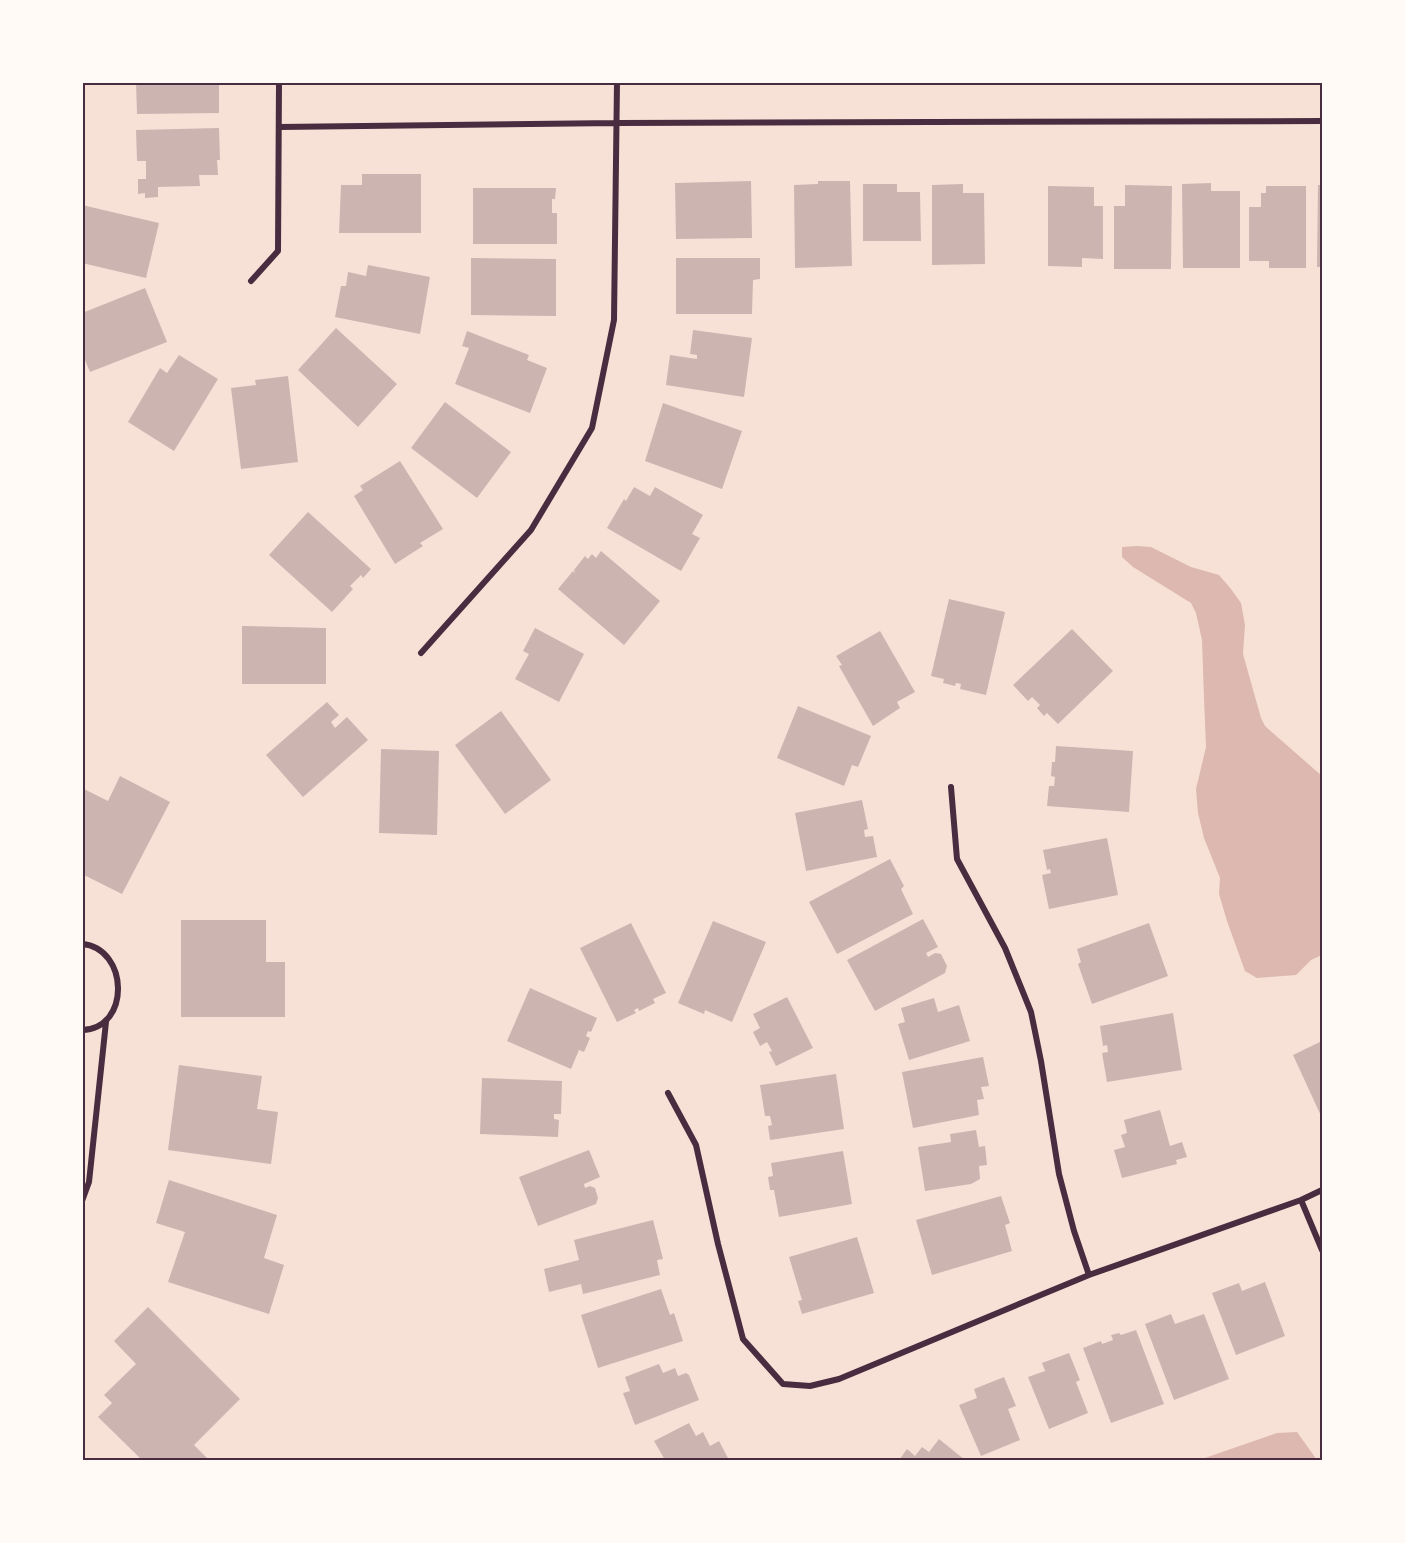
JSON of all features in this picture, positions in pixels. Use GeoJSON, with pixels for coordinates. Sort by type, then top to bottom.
{"type":"FeatureCollection","features":[{"type":"Feature","properties":{"kind":"street"},"geometry":{"type":"LineString","coordinates":[[250,281],[278,251],[279,82]]}},
{"type":"Feature","properties":{"kind":"street"},"geometry":{"type":"LineString","coordinates":[[420,653],[531,530],[592,429],[614,320],[617,82]]}},
{"type":"Feature","properties":{"kind":"street"},"geometry":{"type":"LineString","coordinates":[[279,127],[617,123],[1323,121]]}},
{"type":"Feature","properties":{"kind":"street"},"geometry":{"type":"LineString","coordinates":[[951,787],[957,859],[1005,948],[1031,1012],[1059,1174],[1074,1231],[1089,1275]]}},
{"type":"Feature","properties":{"kind":"street"},"geometry":{"type":"LineString","coordinates":[[82,944],[89,944],[105,952],[116,968],[119,991],[115,1009],[106,1022],[92,1030],[82,1030]]}},
{"type":"Feature","properties":{"kind":"street"},"geometry":{"type":"LineString","coordinates":[[82,1201],[88,1182],[106,1022]]}},
{"type":"Feature","properties":{"kind":"street"},"geometry":{"type":"LineString","coordinates":[[668,1093],[696,1145],[718,1245],[743,1339],[783,1384],[810,1386],[839,1379],[1089,1275],[1301,1200],[1323,1190]]}},
{"type":"Feature","properties":{"kind":"street"},"geometry":{"type":"LineString","coordinates":[[1301,1200],[1323,1250]]}},
{"type":"Feature","properties":{"kind":"shaded area"},"geometry":{"type":"Polygon","coordinates":[[[1122,547],[1151,547],[1191,567],[1219,575],[1231,589],[1241,603],[1245,625],[1243,654],[1261,718],[1265,726],[1322,776],[1322,955],[1311,960],[1296,975],[1257,978],[1245,971],[1227,921],[1219,894],[1220,878],[1204,838],[1198,813],[1196,789],[1206,747],[1202,640],[1196,613],[1191,603],[1133,567],[1122,557],[1122,547]]]}},
{"type":"Feature","properties":{"kind":"shaded area"},"geometry":{"type":"Polygon","coordinates":[[[1297,1432],[1317,1460],[1199,1460],[1277,1433],[1297,1432]]]}},
{"type":"Feature","properties":{"kind":"building"},"geometry":{"type":"Polygon","coordinates":[[[136,82],[219,84],[219,113],[137,114],[136,82]]]}},
{"type":"Feature","properties":{"kind":"building"},"geometry":{"type":"Polygon","coordinates":[[[219,128],[218,175],[199,175],[200,186],[158,187],[158,197],[145,198],[145,193],[138,194],[138,179],[146,179],[146,161],[137,161],[136,130],[219,128]]]}},
{"type":"Feature","properties":{"kind":"building"},"geometry":{"type":"Polygon","coordinates":[[[362,174],[421,174],[421,233],[339,233],[341,185],[362,185],[362,174]]]}},
{"type":"Feature","properties":{"kind":"building"},"geometry":{"type":"Polygon","coordinates":[[[751,181],[752,238],[676,239],[675,183],[751,181]]]}},
{"type":"Feature","properties":{"kind":"building"},"geometry":{"type":"Polygon","coordinates":[[[818,181],[850,181],[852,266],[795,268],[794,185],[818,184],[818,181]]]}},
{"type":"Feature","properties":{"kind":"building"},"geometry":{"type":"Polygon","coordinates":[[[1211,183],[1211,191],[1240,191],[1240,268],[1183,268],[1182,184],[1211,183]]]}},
{"type":"Feature","properties":{"kind":"building"},"geometry":{"type":"Polygon","coordinates":[[[863,184],[897,184],[897,192],[920,192],[921,241],[863,241],[863,184]]]}},
{"type":"Feature","properties":{"kind":"building"},"geometry":{"type":"Polygon","coordinates":[[[963,184],[963,193],[984,193],[985,264],[932,265],[932,185],[963,184]]]}},
{"type":"Feature","properties":{"kind":"building"},"geometry":{"type":"Polygon","coordinates":[[[1125,185],[1172,186],[1171,269],[1114,269],[1114,206],[1125,206],[1125,185]]]}},
{"type":"Feature","properties":{"kind":"building"},"geometry":{"type":"Polygon","coordinates":[[[1318,185],[1322,185],[1322,267],[1317,267],[1318,185]]]}},
{"type":"Feature","properties":{"kind":"building"},"geometry":{"type":"Polygon","coordinates":[[[1048,186],[1094,187],[1094,206],[1103,206],[1103,259],[1082,258],[1082,267],[1048,266],[1048,186]]]}},
{"type":"Feature","properties":{"kind":"building"},"geometry":{"type":"Polygon","coordinates":[[[1266,186],[1306,186],[1306,268],[1269,268],[1269,261],[1249,261],[1249,207],[1261,207],[1261,193],[1266,193],[1266,186]]]}},
{"type":"Feature","properties":{"kind":"building"},"geometry":{"type":"Polygon","coordinates":[[[473,188],[556,188],[555,199],[552,199],[552,213],[557,213],[557,244],[473,244],[473,188]]]}},
{"type":"Feature","properties":{"kind":"building"},"geometry":{"type":"Polygon","coordinates":[[[82,205],[159,223],[146,278],[82,263],[82,205]]]}},
{"type":"Feature","properties":{"kind":"building"},"geometry":{"type":"Polygon","coordinates":[[[471,258],[556,259],[556,316],[471,315],[471,258]]]}},
{"type":"Feature","properties":{"kind":"building"},"geometry":{"type":"Polygon","coordinates":[[[676,258],[760,258],[760,279],[753,280],[752,314],[676,314],[676,258]]]}},
{"type":"Feature","properties":{"kind":"building"},"geometry":{"type":"Polygon","coordinates":[[[368,265],[430,277],[420,334],[335,317],[341,286],[346,286],[348,272],[366,276],[368,265]]]}},
{"type":"Feature","properties":{"kind":"building"},"geometry":{"type":"Polygon","coordinates":[[[145,288],[167,342],[90,372],[82,353],[82,338],[84,337],[82,313],[145,288]]]}},
{"type":"Feature","properties":{"kind":"building"},"geometry":{"type":"Polygon","coordinates":[[[336,328],[397,384],[358,427],[298,370],[336,328]]]}},
{"type":"Feature","properties":{"kind":"building"},"geometry":{"type":"Polygon","coordinates":[[[693,330],[752,338],[744,397],[666,385],[670,355],[697,359],[697,355],[690,354],[693,330]]]}},
{"type":"Feature","properties":{"kind":"building"},"geometry":{"type":"Polygon","coordinates":[[[467,331],[529,355],[527,360],[547,368],[530,413],[455,384],[469,348],[462,346],[467,331]]]}},
{"type":"Feature","properties":{"kind":"building"},"geometry":{"type":"Polygon","coordinates":[[[179,355],[218,379],[174,451],[128,422],[160,368],[167,373],[179,355]]]}},
{"type":"Feature","properties":{"kind":"building"},"geometry":{"type":"Polygon","coordinates":[[[288,376],[298,462],[241,469],[231,388],[256,385],[255,380],[288,376]]]}},
{"type":"Feature","properties":{"kind":"building"},"geometry":{"type":"Polygon","coordinates":[[[445,402],[511,452],[477,498],[411,448],[445,402]]]}},
{"type":"Feature","properties":{"kind":"building"},"geometry":{"type":"Polygon","coordinates":[[[663,403],[742,431],[722,489],[645,461],[663,403]]]}},
{"type":"Feature","properties":{"kind":"building"},"geometry":{"type":"Polygon","coordinates":[[[400,461],[443,529],[420,543],[423,546],[395,564],[354,496],[363,490],[360,486],[400,461]]]}},
{"type":"Feature","properties":{"kind":"building"},"geometry":{"type":"Polygon","coordinates":[[[634,487],[650,496],[655,487],[703,515],[692,534],[700,538],[681,571],[607,528],[634,487]]]}},
{"type":"Feature","properties":{"kind":"building"},"geometry":{"type":"Polygon","coordinates":[[[308,512],[371,569],[363,578],[361,575],[350,586],[353,589],[332,612],[269,555],[308,512]]]}},
{"type":"Feature","properties":{"kind":"building"},"geometry":{"type":"Polygon","coordinates":[[[601,551],[660,601],[624,645],[558,589],[573,571],[575,573],[574,570],[585,556],[588,559],[592,554],[596,558],[601,551]]]}},
{"type":"Feature","properties":{"kind":"building"},"geometry":{"type":"Polygon","coordinates":[[[949,599],[1005,612],[986,695],[960,689],[961,684],[956,683],[955,686],[943,683],[944,679],[931,676],[949,599]]]}},
{"type":"Feature","properties":{"kind":"building"},"geometry":{"type":"Polygon","coordinates":[[[242,626],[326,628],[326,684],[242,684],[242,626]]]}},
{"type":"Feature","properties":{"kind":"building"},"geometry":{"type":"Polygon","coordinates":[[[535,628],[584,654],[559,702],[515,679],[529,654],[523,651],[535,628]]]}},
{"type":"Feature","properties":{"kind":"building"},"geometry":{"type":"Polygon","coordinates":[[[1072,629],[1113,671],[1058,724],[1047,713],[1044,716],[1037,708],[1040,705],[1032,697],[1028,701],[1013,685],[1072,629]]]}},
{"type":"Feature","properties":{"kind":"building"},"geometry":{"type":"Polygon","coordinates":[[[880,631],[915,692],[897,702],[900,708],[873,726],[839,666],[842,665],[836,656],[880,631]]]}},
{"type":"Feature","properties":{"kind":"building"},"geometry":{"type":"Polygon","coordinates":[[[327,702],[339,715],[331,722],[335,728],[347,717],[368,740],[303,797],[266,755],[327,702]]]}},
{"type":"Feature","properties":{"kind":"building"},"geometry":{"type":"Polygon","coordinates":[[[798,706],[871,736],[858,767],[852,765],[844,786],[777,758],[798,706]]]}},
{"type":"Feature","properties":{"kind":"building"},"geometry":{"type":"Polygon","coordinates":[[[501,711],[551,780],[505,814],[455,745],[501,711]]]}},
{"type":"Feature","properties":{"kind":"building"},"geometry":{"type":"Polygon","coordinates":[[[1056,746],[1133,751],[1129,812],[1047,806],[1049,786],[1054,786],[1055,777],[1051,776],[1056,746]]]}},
{"type":"Feature","properties":{"kind":"building"},"geometry":{"type":"Polygon","coordinates":[[[381,749],[439,751],[437,835],[379,833],[381,749]]]}},
{"type":"Feature","properties":{"kind":"building"},"geometry":{"type":"Polygon","coordinates":[[[120,776],[170,802],[122,894],[82,874],[82,788],[108,801],[120,776]]]}},
{"type":"Feature","properties":{"kind":"building"},"geometry":{"type":"Polygon","coordinates":[[[862,800],[868,829],[864,830],[865,837],[873,836],[877,857],[806,871],[795,813],[862,800]]]}},
{"type":"Feature","properties":{"kind":"building"},"geometry":{"type":"Polygon","coordinates":[[[1107,838],[1118,895],[1049,909],[1042,875],[1051,873],[1050,869],[1047,870],[1043,850],[1107,838]]]}},
{"type":"Feature","properties":{"kind":"building"},"geometry":{"type":"Polygon","coordinates":[[[890,859],[904,886],[901,889],[913,914],[837,954],[809,902],[890,859]]]}},
{"type":"Feature","properties":{"kind":"building"},"geometry":{"type":"Polygon","coordinates":[[[923,919],[938,947],[926,953],[928,957],[935,953],[941,954],[947,966],[945,973],[875,1011],[847,960],[923,919]]]}},
{"type":"Feature","properties":{"kind":"building"},"geometry":{"type":"Polygon","coordinates":[[[181,920],[266,920],[266,962],[285,962],[285,1017],[181,1017],[181,920]]]}},
{"type":"Feature","properties":{"kind":"building"},"geometry":{"type":"Polygon","coordinates":[[[713,921],[766,942],[732,1022],[705,1010],[704,1014],[678,1003],[713,921]]]}},
{"type":"Feature","properties":{"kind":"building"},"geometry":{"type":"Polygon","coordinates":[[[631,923],[666,993],[653,999],[655,1003],[639,1011],[638,1008],[634,1010],[636,1013],[617,1022],[580,948],[631,923]]]}},
{"type":"Feature","properties":{"kind":"building"},"geometry":{"type":"Polygon","coordinates":[[[1149,923],[1168,976],[1092,1004],[1078,964],[1081,962],[1077,949],[1149,923]]]}},
{"type":"Feature","properties":{"kind":"building"},"geometry":{"type":"Polygon","coordinates":[[[530,988],[597,1018],[591,1032],[588,1031],[586,1036],[590,1038],[584,1052],[579,1050],[571,1069],[507,1041],[530,988]]]}},
{"type":"Feature","properties":{"kind":"building"},"geometry":{"type":"Polygon","coordinates":[[[787,997],[813,1048],[776,1066],[767,1042],[760,1046],[753,1032],[760,1028],[753,1014],[787,997]]]}},
{"type":"Feature","properties":{"kind":"building"},"geometry":{"type":"Polygon","coordinates":[[[934,998],[938,1012],[959,1005],[970,1041],[909,1060],[898,1024],[905,1022],[901,1008],[934,998]]]}},
{"type":"Feature","properties":{"kind":"building"},"geometry":{"type":"Polygon","coordinates":[[[1173,1013],[1182,1070],[1107,1082],[1102,1053],[1108,1052],[1107,1045],[1103,1046],[1100,1026],[1173,1013]]]}},
{"type":"Feature","properties":{"kind":"building"},"geometry":{"type":"Polygon","coordinates":[[[1322,1041],[1322,1118],[1293,1055],[1322,1041]]]}},
{"type":"Feature","properties":{"kind":"building"},"geometry":{"type":"Polygon","coordinates":[[[983,1057],[989,1086],[981,1087],[984,1099],[977,1100],[979,1115],[913,1128],[902,1072],[983,1057]]]}},
{"type":"Feature","properties":{"kind":"building"},"geometry":{"type":"Polygon","coordinates":[[[179,1065],[262,1076],[257,1109],[278,1112],[271,1164],[168,1150],[179,1065]]]}},
{"type":"Feature","properties":{"kind":"building"},"geometry":{"type":"Polygon","coordinates":[[[836,1074],[844,1129],[770,1140],[768,1126],[772,1125],[770,1116],[765,1116],[760,1085],[836,1074]]]}},
{"type":"Feature","properties":{"kind":"building"},"geometry":{"type":"Polygon","coordinates":[[[482,1078],[562,1081],[561,1114],[554,1114],[554,1119],[559,1120],[558,1137],[480,1134],[482,1078]]]}},
{"type":"Feature","properties":{"kind":"building"},"geometry":{"type":"Polygon","coordinates":[[[1160,1110],[1170,1146],[1182,1142],[1187,1157],[1176,1160],[1177,1164],[1122,1178],[1114,1150],[1125,1147],[1121,1135],[1127,1133],[1124,1120],[1160,1110]]]}},
{"type":"Feature","properties":{"kind":"building"},"geometry":{"type":"Polygon","coordinates":[[[976,1130],[979,1147],[985,1146],[987,1165],[979,1166],[980,1179],[971,1184],[925,1191],[918,1147],[951,1142],[950,1134],[976,1130]]]}},
{"type":"Feature","properties":{"kind":"building"},"geometry":{"type":"Polygon","coordinates":[[[589,1150],[600,1177],[584,1184],[585,1188],[590,1186],[595,1188],[598,1198],[596,1204],[538,1226],[519,1177],[589,1150]]]}},
{"type":"Feature","properties":{"kind":"building"},"geometry":{"type":"Polygon","coordinates":[[[843,1151],[852,1204],[779,1217],[774,1190],[770,1190],[768,1177],[773,1176],[771,1163],[843,1151]]]}},
{"type":"Feature","properties":{"kind":"building"},"geometry":{"type":"Polygon","coordinates":[[[169,1180],[277,1215],[264,1258],[284,1265],[269,1314],[168,1282],[185,1232],[156,1223],[169,1180]]]}},
{"type":"Feature","properties":{"kind":"building"},"geometry":{"type":"Polygon","coordinates":[[[1001,1196],[1010,1223],[1005,1225],[1012,1251],[932,1275],[916,1220],[1001,1196]]]}},
{"type":"Feature","properties":{"kind":"building"},"geometry":{"type":"Polygon","coordinates":[[[653,1220],[663,1259],[657,1260],[660,1275],[583,1294],[581,1284],[549,1292],[544,1269],[579,1260],[574,1240],[653,1220]]]}},
{"type":"Feature","properties":{"kind":"building"},"geometry":{"type":"Polygon","coordinates":[[[857,1237],[874,1293],[802,1314],[798,1301],[802,1300],[789,1257],[857,1237]]]}},
{"type":"Feature","properties":{"kind":"building"},"geometry":{"type":"Polygon","coordinates":[[[1265,1282],[1285,1336],[1236,1355],[1212,1293],[1239,1283],[1242,1291],[1265,1282]]]}},
{"type":"Feature","properties":{"kind":"building"},"geometry":{"type":"Polygon","coordinates":[[[661,1289],[670,1315],[674,1313],[683,1341],[598,1368],[581,1315],[661,1289]]]}},
{"type":"Feature","properties":{"kind":"building"},"geometry":{"type":"Polygon","coordinates":[[[148,1307],[240,1399],[194,1445],[209,1460],[142,1460],[98,1417],[112,1403],[104,1395],[136,1364],[114,1341],[148,1307]]]}},
{"type":"Feature","properties":{"kind":"building"},"geometry":{"type":"Polygon","coordinates":[[[1171,1314],[1175,1324],[1204,1314],[1229,1379],[1174,1400],[1145,1324],[1171,1314]]]}},
{"type":"Feature","properties":{"kind":"building"},"geometry":{"type":"Polygon","coordinates":[[[1136,1330],[1164,1404],[1111,1423],[1083,1348],[1101,1341],[1102,1344],[1113,1340],[1111,1335],[1119,1333],[1121,1335],[1136,1330]]]}},
{"type":"Feature","properties":{"kind":"building"},"geometry":{"type":"Polygon","coordinates":[[[1069,1353],[1080,1380],[1076,1382],[1088,1413],[1049,1429],[1028,1377],[1045,1371],[1042,1363],[1069,1353]]]}},
{"type":"Feature","properties":{"kind":"building"},"geometry":{"type":"Polygon","coordinates":[[[659,1364],[663,1373],[675,1368],[678,1376],[686,1373],[689,1375],[699,1400],[635,1425],[623,1393],[630,1391],[625,1377],[659,1364]]]}},
{"type":"Feature","properties":{"kind":"building"},"geometry":{"type":"Polygon","coordinates":[[[1004,1377],[1016,1406],[1008,1409],[1020,1440],[981,1456],[959,1405],[977,1398],[974,1389],[1004,1377]]]}},
{"type":"Feature","properties":{"kind":"building"},"geometry":{"type":"Polygon","coordinates":[[[689,1423],[696,1436],[703,1432],[710,1446],[719,1441],[729,1460],[665,1460],[654,1441],[689,1423]]]}},
{"type":"Feature","properties":{"kind":"building"},"geometry":{"type":"Polygon","coordinates":[[[939,1439],[965,1460],[899,1460],[907,1449],[915,1456],[922,1447],[929,1452],[939,1439]]]}}]}
